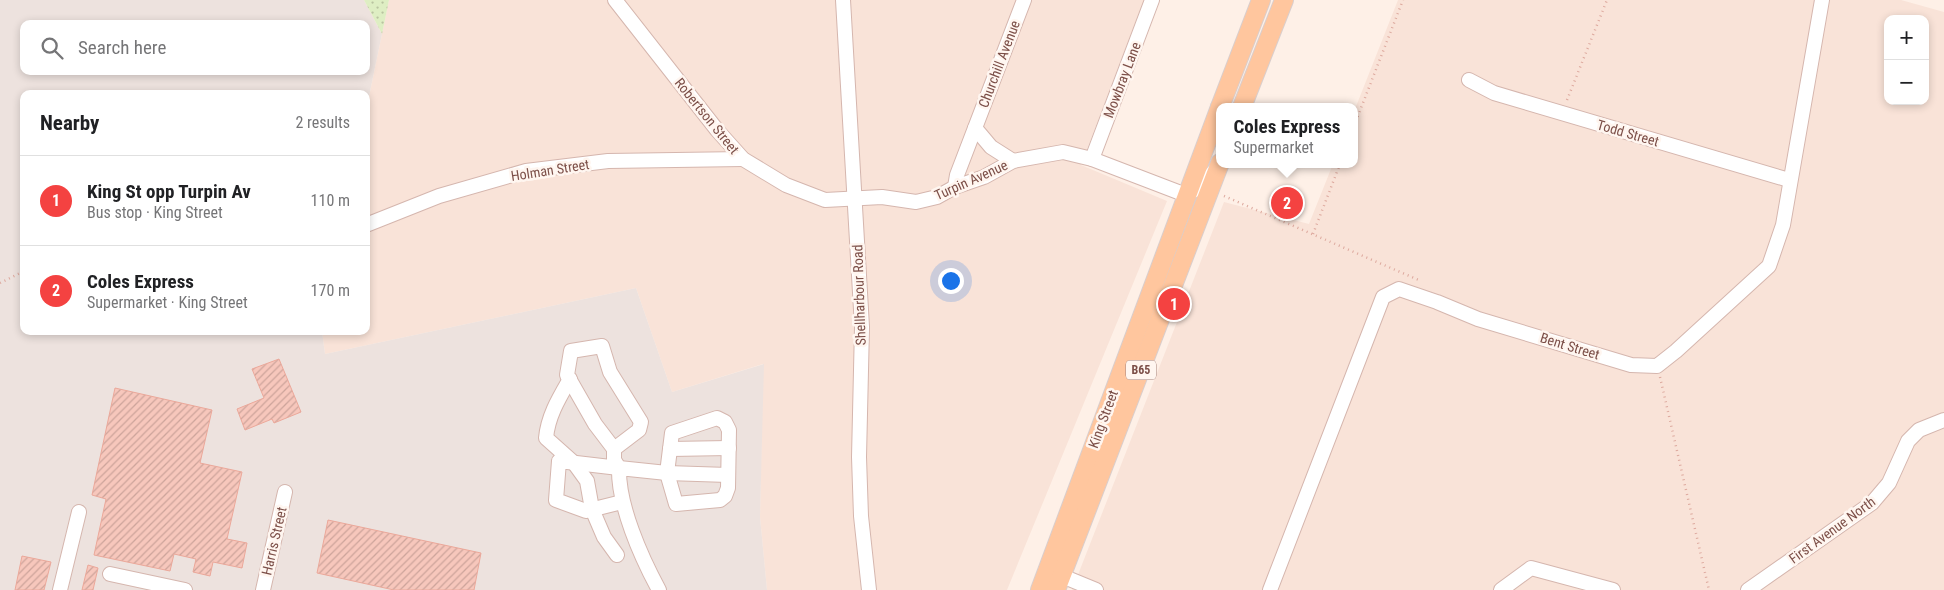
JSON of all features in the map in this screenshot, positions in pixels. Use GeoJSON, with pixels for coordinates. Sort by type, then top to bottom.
{"type":"FeatureCollection","features":[{"type":"Feature","properties":{"kind":"main road","name":"King Street"},"geometry":{"type":"LineString","coordinates":[[1222,103],[1261,0]]}},
{"type":"Feature","properties":{"kind":"main road"},"geometry":{"type":"LineString","coordinates":[[1244,103],[1284,0]]}},
{"type":"Feature","properties":{"kind":"main road","name":"King Street"},"geometry":{"type":"LineString","coordinates":[[1040,590],[1216,117]]}},
{"type":"Feature","properties":{"kind":"main road","name":"King Street"},"geometry":{"type":"LineString","coordinates":[[1059,583],[1218,168]]}},
{"type":"Feature","properties":{"kind":"street","name":"Robertson Street"},"geometry":{"type":"LineString","coordinates":[[616,0],[717,130],[743,159],[786,185],[825,200],[855,199]]}},
{"type":"Feature","properties":{"kind":"street","name":"Shellharbour Road"},"geometry":{"type":"LineString","coordinates":[[843,0],[862,327],[859,457],[861,516],[869,590]]}},
{"type":"Feature","properties":{"kind":"street","name":"Churchill Avenue"},"geometry":{"type":"LineString","coordinates":[[955,187],[957,175],[1024,0]]}},
{"type":"Feature","properties":{"kind":"street","name":"Mowbray Lane"},"geometry":{"type":"LineString","coordinates":[[1092,159],[1152,0]]}},
{"type":"Feature","properties":{"kind":"street","name":"Bent Street"},"geometry":{"type":"LineString","coordinates":[[1270,590],[1383,297],[1400,289],[1478,319],[1622,362],[1657,366],[1769,266],[1783,225],[1789,180],[1822,0]]}},
{"type":"Feature","properties":{"kind":"street","name":"Todd Street"},"geometry":{"type":"LineString","coordinates":[[1469,80],[1494,93],[1789,180]]}},
{"type":"Feature","properties":{"kind":"street"},"geometry":{"type":"LineString","coordinates":[[975,128],[991,147],[1013,161]]}},
{"type":"Feature","properties":{"kind":"street","name":"Turpin Avenue"},"geometry":{"type":"LineString","coordinates":[[855,199],[882,197],[916,202],[937,197],[955,187],[984,177],[1013,161],[1064,152],[1092,159],[1186,195]]}},
{"type":"Feature","properties":{"kind":"street","name":"Holman Street"},"geometry":{"type":"LineString","coordinates":[[370,223],[439,196],[526,171],[608,161],[743,159]]}},
{"type":"Feature","properties":{"kind":"street"},"geometry":{"type":"LineString","coordinates":[[1186,195],[1202,186],[1217,168]]}},
{"type":"Feature","properties":{"kind":"street"},"geometry":{"type":"LineString","coordinates":[[614,449],[639,430],[641,422],[610,372],[602,346],[571,351],[567,375],[595,424],[614,449],[614,460],[619,468],[618,485],[622,502],[659,590]]}},
{"type":"Feature","properties":{"kind":"street"},"geometry":{"type":"LineString","coordinates":[[570,379],[553,411],[547,426],[546,438],[574,463],[588,481],[592,509],[604,537],[617,555]]}},
{"type":"Feature","properties":{"kind":"street"},"geometry":{"type":"LineString","coordinates":[[717,418],[725,422],[730,430],[728,488],[725,496],[720,500],[676,504],[667,473],[670,449],[672,433],[717,418]]}},
{"type":"Feature","properties":{"kind":"street","name":"First Avenue North"},"geometry":{"type":"LineString","coordinates":[[1748,590],[1872,503],[1889,483],[1908,441],[1919,430],[1944,420]]}},
{"type":"Feature","properties":{"kind":"street"},"geometry":{"type":"LineString","coordinates":[[670,449],[729,448]]}},
{"type":"Feature","properties":{"kind":"street"},"geometry":{"type":"LineString","coordinates":[[622,502],[586,511],[556,500],[559,461],[667,473],[728,475]]}},
{"type":"Feature","properties":{"kind":"street","name":"Harris Street"},"geometry":{"type":"LineString","coordinates":[[262,590],[285,492]]}},
{"type":"Feature","properties":{"kind":"street"},"geometry":{"type":"LineString","coordinates":[[60,590],[79,512]]}},
{"type":"Feature","properties":{"kind":"street"},"geometry":{"type":"LineString","coordinates":[[1501,590],[1531,568],[1613,590]]}},
{"type":"Feature","properties":{"kind":"street"},"geometry":{"type":"LineString","coordinates":[[110,574],[185,590]]}},
{"type":"Feature","properties":{"kind":"street"},"geometry":{"type":"LineString","coordinates":[[1059,583],[1096,590]]}},
{"type":"Feature","properties":{"kind":"path"},"geometry":{"type":"LineString","coordinates":[[1358,116],[1403,0]]}},
{"type":"Feature","properties":{"kind":"path"},"geometry":{"type":"LineString","coordinates":[[1562,113],[1607,0]]}},
{"type":"Feature","properties":{"kind":"path"},"geometry":{"type":"LineString","coordinates":[[1313,234],[1338,168]]}},
{"type":"Feature","properties":{"kind":"path"},"geometry":{"type":"LineString","coordinates":[[1221,194],[1425,283]]}},
{"type":"Feature","properties":{"kind":"path"},"geometry":{"type":"LineString","coordinates":[[0,283],[20,273]]}},
{"type":"Feature","properties":{"kind":"path"},"geometry":{"type":"LineString","coordinates":[[1659,375],[1709,590]]}},
{"type":"Feature","properties":{"kind":"shaded area"},"geometry":{"type":"Polygon","coordinates":[[[0,0],[364,0],[382,34],[370,92],[370,90],[20,90],[20,335],[323,335],[325,354],[636,288],[672,392],[764,364],[760,517],[767,590],[0,590],[0,0]]]}},
{"type":"Feature","properties":{"kind":"shaded area"},"geometry":{"type":"Polygon","coordinates":[[[389,0],[1144,0],[1081,165],[1167,201],[1007,590],[767,590],[760,517],[763,364],[672,392],[636,288],[325,354],[323,335],[370,335],[370,92],[389,0]]]}},
{"type":"Feature","properties":{"kind":"shaded area"},"geometry":{"type":"Polygon","coordinates":[[[1398,0],[1901,0],[1944,12],[1944,590],[1072,590],[1224,202],[1309,224],[1331,168],[1358,168],[1357,103],[1398,0]]]}},
{"type":"Feature","properties":{"kind":"green space"},"geometry":{"type":"Polygon","coordinates":[[[364,0],[389,0],[382,34],[364,0]]]}},
{"type":"Feature","properties":{"kind":"building"},"geometry":{"type":"Polygon","coordinates":[[[279,359],[301,412],[274,423],[272,419],[245,430],[237,409],[264,398],[252,369],[279,359]]]}},
{"type":"Feature","properties":{"kind":"building"},"geometry":{"type":"Polygon","coordinates":[[[115,388],[212,410],[200,463],[242,472],[227,539],[247,543],[242,568],[213,562],[210,576],[193,572],[196,559],[174,554],[170,571],[94,555],[106,499],[92,495],[115,388]]]}},
{"type":"Feature","properties":{"kind":"building"},"geometry":{"type":"Polygon","coordinates":[[[328,520],[481,553],[474,590],[394,590],[317,573],[328,520]]]}},
{"type":"Feature","properties":{"kind":"building"},"geometry":{"type":"Polygon","coordinates":[[[22,556],[51,562],[44,590],[15,590],[22,556]]]}},
{"type":"Feature","properties":{"kind":"building"},"geometry":{"type":"Polygon","coordinates":[[[88,565],[98,568],[93,590],[82,590],[88,565]]]}},
{"type":"Feature","properties":{"kind":"place","name":"Coles Express"},"geometry":{"type":"Point","coordinates":[1287,203]}},
{"type":"Feature","properties":{"kind":"place","name":"King St opp Turpin Av"},"geometry":{"type":"Point","coordinates":[1174,304]}}]}
